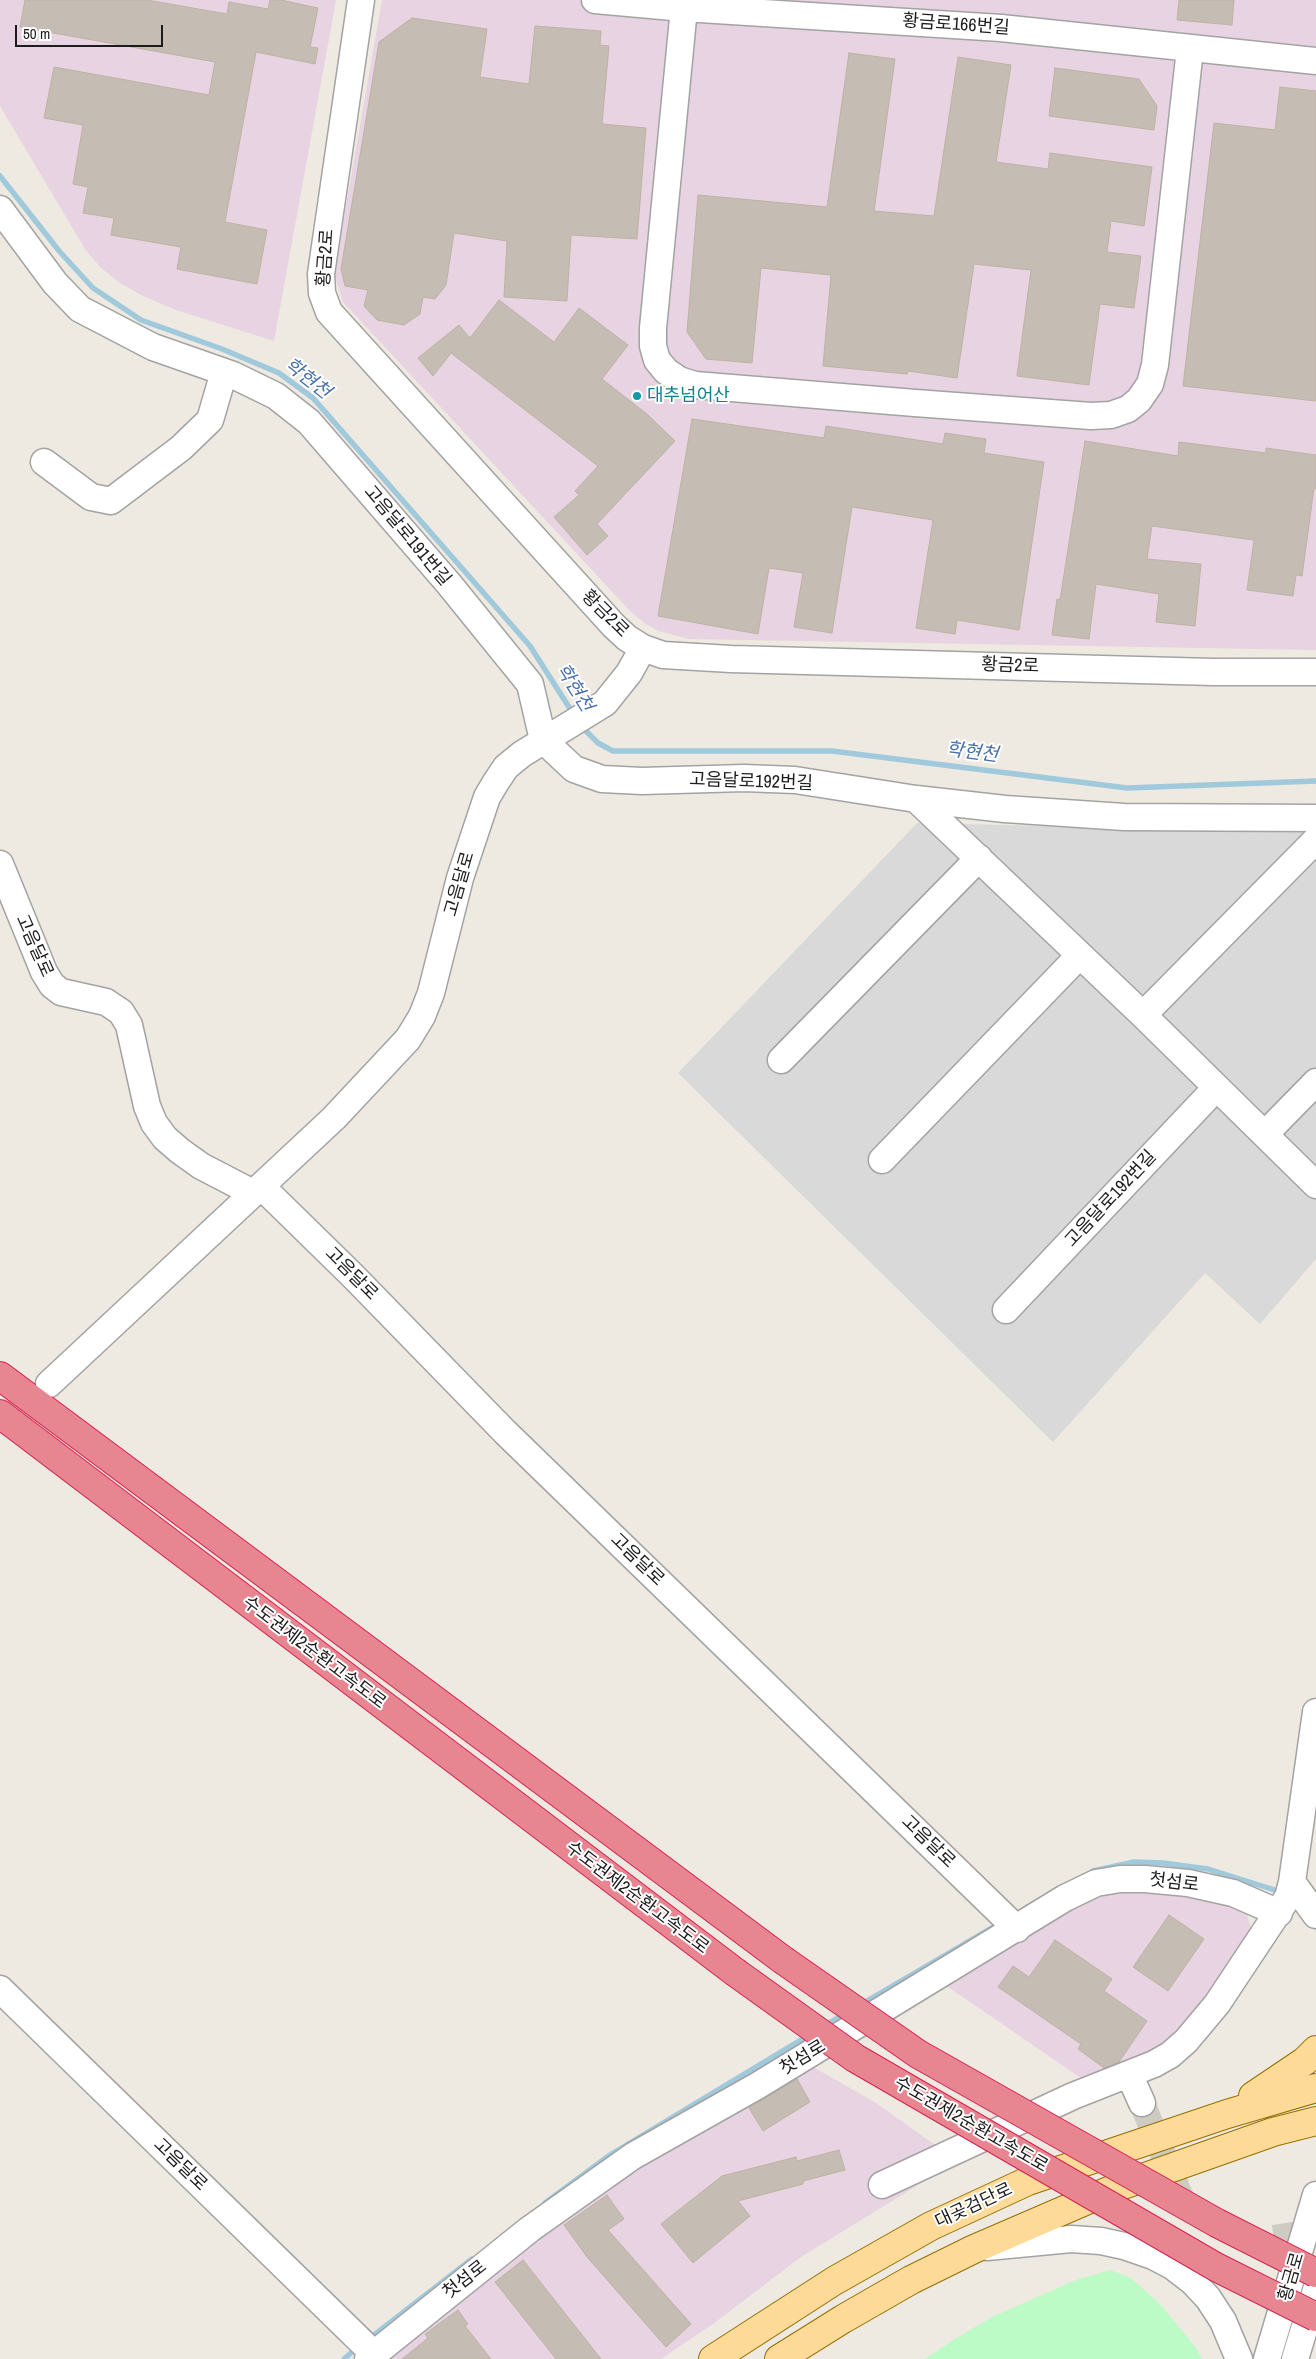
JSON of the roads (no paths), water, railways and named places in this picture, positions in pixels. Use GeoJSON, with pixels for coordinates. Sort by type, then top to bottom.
{"type":"FeatureCollection","features":[{"type":"Feature","properties":{"kind":"highway","name":"수도권제2순환고속도로"},"geometry":{"type":"LineString","coordinates":[[0,1376],[783,1960],[918,2054],[1217,2223],[1316,2273]]}},
{"type":"Feature","properties":{"kind":"highway","name":"수도권제2순환고속도로"},"geometry":{"type":"LineString","coordinates":[[0,1414],[735,1972],[855,2058],[1216,2267],[1316,2317]]}},
{"type":"Feature","properties":{"kind":"main road"},"geometry":{"type":"LineString","coordinates":[[1227,2114],[1286,2075],[1316,2050]]}},
{"type":"Feature","properties":{"kind":"main road","name":"대곶검단로"},"geometry":{"type":"LineString","coordinates":[[713,2359],[834,2281],[931,2226],[1028,2181],[1227,2114],[1316,2088]]}},
{"type":"Feature","properties":{"kind":"main road"},"geometry":{"type":"LineString","coordinates":[[779,2359],[885,2294],[974,2249],[1120,2186],[1273,2132],[1316,2121]]}},
{"type":"Feature","properties":{"kind":"street","name":"황금2로"},"geometry":{"type":"LineString","coordinates":[[361,0],[321,274],[322,293],[329,312],[614,626],[643,648],[663,655],[731,659],[1213,672],[1316,672]]}},
{"type":"Feature","properties":{"kind":"street","name":"황금로166번길"},"geometry":{"type":"LineString","coordinates":[[595,0],[684,8],[973,25],[1316,61]]}},
{"type":"Feature","properties":{"kind":"street"},"geometry":{"type":"LineString","coordinates":[[684,8],[653,328],[657,360],[666,371],[679,380],[694,385],[896,402],[1091,416],[1111,415],[1128,409],[1139,400],[1150,384],[1155,365],[1190,49]]}},
{"type":"Feature","properties":{"kind":"street","name":"고음달로191번길"},"geometry":{"type":"LineString","coordinates":[[0,209],[11,234],[80,308],[153,347],[224,372],[276,396],[309,422],[449,584],[530,684],[550,735]]}},
{"type":"Feature","properties":{"kind":"street"},"geometry":{"type":"LineString","coordinates":[[44,462],[91,497],[111,501],[181,448],[210,420],[224,372]]}},
{"type":"Feature","properties":{"kind":"street","name":"고음달로"},"geometry":{"type":"LineString","coordinates":[[49,1384],[340,1112],[408,1039],[422,1016],[431,993],[460,878],[487,797],[506,767],[550,735],[605,703],[618,689],[643,648]]}},
{"type":"Feature","properties":{"kind":"street","name":"고음달로192번길"},"geometry":{"type":"LineString","coordinates":[[550,735],[574,769],[602,779],[642,781],[744,778],[795,780],[916,799],[1005,809],[1124,817],[1316,818]]}},
{"type":"Feature","properties":{"kind":"street"},"geometry":{"type":"LineString","coordinates":[[916,799],[1143,1015],[1316,1185]]}},
{"type":"Feature","properties":{"kind":"street"},"geometry":{"type":"LineString","coordinates":[[1143,1015],[1316,840]]}},
{"type":"Feature","properties":{"kind":"street"},"geometry":{"type":"LineString","coordinates":[[781,1060],[979,858]]}},
{"type":"Feature","properties":{"kind":"street","name":"고음달로"},"geometry":{"type":"LineString","coordinates":[[0,864],[44,972],[52,986],[67,994],[106,1002],[120,1012],[129,1025],[147,1106],[154,1123],[165,1138],[201,1166],[257,1190],[353,1276],[505,1432],[1017,1929]]}},
{"type":"Feature","properties":{"kind":"street"},"geometry":{"type":"LineString","coordinates":[[882,1160],[1079,956]]}},
{"type":"Feature","properties":{"kind":"street"},"geometry":{"type":"LineString","coordinates":[[1266,1134],[1316,1082]]}},
{"type":"Feature","properties":{"kind":"street","name":"고음달로192번길"},"geometry":{"type":"LineString","coordinates":[[1006,1310],[1216,1088]]}},
{"type":"Feature","properties":{"kind":"street"},"geometry":{"type":"LineString","coordinates":[[882,2185],[1073,2096],[1154,2064],[1170,2055],[1186,2041],[1217,2004],[1288,1897],[1292,1882],[1316,1712]]}},
{"type":"Feature","properties":{"kind":"street","name":"첫섬로"},"geometry":{"type":"LineString","coordinates":[[368,2351],[530,2229],[633,2156],[756,2086],[1017,1929],[1065,1898],[1096,1883],[1120,1879],[1145,1879],[1188,1883],[1234,1892],[1279,1913]]}},
{"type":"Feature","properties":{"kind":"street"},"geometry":{"type":"LineString","coordinates":[[1292,1882],[1316,1915]]}},
{"type":"Feature","properties":{"kind":"street","name":"고음달로"},"geometry":{"type":"LineString","coordinates":[[0,1989],[368,2351]]}},
{"type":"Feature","properties":{"kind":"street"},"geometry":{"type":"LineString","coordinates":[[1129,2074],[1142,2103]]}},
{"type":"Feature","properties":{"kind":"street","name":"황금로"},"geometry":{"type":"LineString","coordinates":[[1267,2359],[1316,2195]]}},
{"type":"Feature","properties":{"kind":"street"},"geometry":{"type":"LineString","coordinates":[[1184,2206],[1206,2227],[1216,2233],[1234,2239],[1274,2238]]}},
{"type":"Feature","properties":{"kind":"street"},"geometry":{"type":"LineString","coordinates":[[974,2249],[1071,2239],[1101,2241],[1124,2246],[1153,2256],[1179,2272],[1208,2298],[1223,2321],[1239,2359]]}},
{"type":"Feature","properties":{"kind":"street","name":"황금로"},"geometry":{"type":"LineString","coordinates":[[1295,2359],[1316,2290]]}},
{"type":"Feature","properties":{"kind":"waterway","name":"학현천"},"geometry":{"type":"LineString","coordinates":[[0,176],[60,252],[93,288],[141,320],[222,349],[279,373],[313,398],[530,646],[574,715]]}},
{"type":"Feature","properties":{"kind":"waterway","name":"학현천"},"geometry":{"type":"LineString","coordinates":[[580,725],[598,743],[613,751],[832,751],[1127,788],[1316,781]]}},
{"type":"Feature","properties":{"kind":"waterway"},"geometry":{"type":"LineString","coordinates":[[1093,1871],[1134,1862],[1163,1863],[1208,1869],[1278,1891]]}},
{"type":"Feature","properties":{"kind":"waterway"},"geometry":{"type":"LineString","coordinates":[[860,2005],[995,1926]]}},
{"type":"Feature","properties":{"kind":"waterway"},"geometry":{"type":"LineString","coordinates":[[824,2026],[846,2013]]}},
{"type":"Feature","properties":{"kind":"waterway"},"geometry":{"type":"LineString","coordinates":[[545,2203],[610,2155],[809,2035]]}},
{"type":"Feature","properties":{"kind":"waterway"},"geometry":{"type":"LineString","coordinates":[[369,2339],[472,2259]]}},
{"type":"Feature","properties":{"kind":"waterway"},"geometry":{"type":"LineString","coordinates":[[344,2359],[358,2347]]}},
{"type":"Feature","properties":{"kind":"tunnel"},"geometry":{"type":"LineString","coordinates":[[1142,2103],[1184,2205]]}},
{"type":"Feature","properties":{"kind":"tunnel"},"geometry":{"type":"LineString","coordinates":[[1274,2238],[1316,2231]]}},
{"type":"Feature","properties":{"kind":"place","name":"대추넘어산"},"geometry":{"type":"Point","coordinates":[637,396]}}]}
